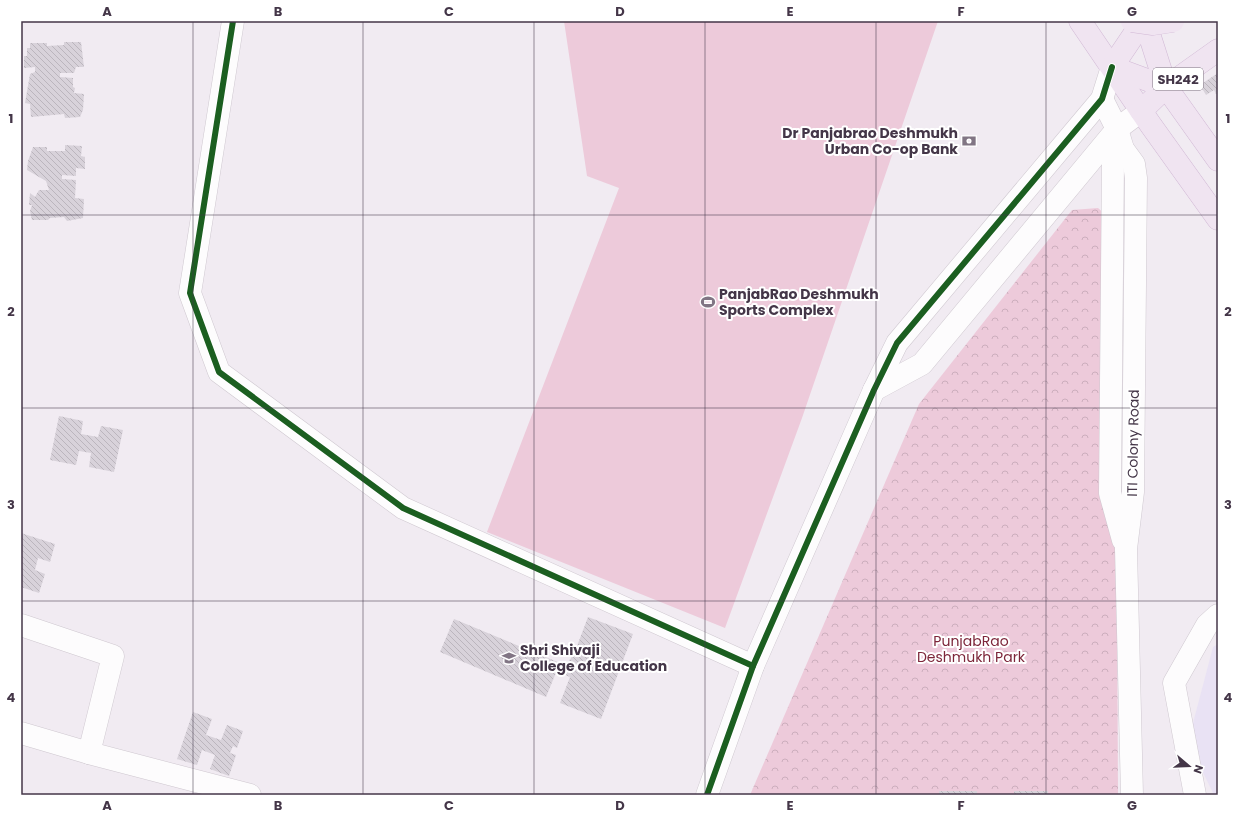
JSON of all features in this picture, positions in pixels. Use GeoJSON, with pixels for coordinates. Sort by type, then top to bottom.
{"type":"FeatureCollection","features":[{"type":"Feature","properties":{"kind":"main road"},"geometry":{"type":"LineString","coordinates":[[1080,21],[1141,111],[1218,219]]}},
{"type":"Feature","properties":{"kind":"main road"},"geometry":{"type":"LineString","coordinates":[[1132,21],[1153,24],[1173,21]]}},
{"type":"Feature","properties":{"kind":"main road"},"geometry":{"type":"LineString","coordinates":[[1112,67],[1144,21]]}},
{"type":"Feature","properties":{"kind":"main road"},"geometry":{"type":"LineString","coordinates":[[1141,111],[1138,76],[1144,21]]}},
{"type":"Feature","properties":{"kind":"main road"},"geometry":{"type":"LineString","coordinates":[[1144,21],[1166,87],[1218,160]]}},
{"type":"Feature","properties":{"kind":"main road","name":"SH242"},"geometry":{"type":"LineString","coordinates":[[1141,111],[1166,87],[1218,50]]}},
{"type":"Feature","properties":{"kind":"main road"},"geometry":{"type":"LineString","coordinates":[[1112,67],[1166,87]]}},
{"type":"Feature","properties":{"kind":"street"},"geometry":{"type":"LineString","coordinates":[[233,21],[190,293],[219,372],[403,508],[753,666]]}},
{"type":"Feature","properties":{"kind":"street"},"geometry":{"type":"LineString","coordinates":[[707,795],[753,666],[874,390],[897,343],[1102,100],[1112,67]]}},
{"type":"Feature","properties":{"kind":"street","name":"ITI Colony Road"},"geometry":{"type":"LineString","coordinates":[[1102,100],[1120,139],[1134,164],[1136,178],[1133,492],[1126,549],[1132,795]]}},
{"type":"Feature","properties":{"kind":"street"},"geometry":{"type":"LineString","coordinates":[[874,390],[922,364],[1120,139],[1141,111]]}},
{"type":"Feature","properties":{"kind":"street"},"geometry":{"type":"LineString","coordinates":[[1195,795],[1174,683],[1207,625],[1218,615]]}},
{"type":"Feature","properties":{"kind":"street"},"geometry":{"type":"LineString","coordinates":[[21,625],[113,656],[88,753]]}},
{"type":"Feature","properties":{"kind":"street"},"geometry":{"type":"LineString","coordinates":[[21,732],[200,789],[250,795]]}},
{"type":"Feature","properties":{"kind":"shaded area"},"geometry":{"type":"Polygon","coordinates":[[[1218,644],[1218,795],[1214,795],[1188,742],[1213,647],[1218,644]]]}},
{"type":"Feature","properties":{"kind":"green space","name":"PanjabRao Deshmukh Sports Complex"},"geometry":{"type":"Polygon","coordinates":[[[564,21],[938,21],[802,418],[725,628],[487,532],[619,188],[587,176],[564,21]]]}},
{"type":"Feature","properties":{"kind":"green space","name":"PunjabRao Deshmukh Park"},"geometry":{"type":"Polygon","coordinates":[[[1098,208],[1115,223],[1118,795],[750,795],[919,404],[1072,210],[1098,208]]]}},
{"type":"Feature","properties":{"kind":"building"},"geometry":{"type":"Polygon","coordinates":[[[64,42],[81,42],[84,67],[76,67],[74,73],[60,73],[60,77],[73,78],[73,87],[75,88],[74,93],[84,94],[83,110],[80,117],[65,118],[64,114],[31,117],[30,104],[25,103],[30,74],[35,72],[35,67],[24,68],[24,56],[27,56],[27,48],[30,48],[30,43],[47,43],[47,46],[64,45],[64,42]]]}},
{"type":"Feature","properties":{"kind":"building"},"geometry":{"type":"Polygon","coordinates":[[[1218,73],[1218,94],[1216,94],[1214,90],[1206,95],[1200,85],[1218,73]]]}},
{"type":"Feature","properties":{"kind":"building"},"geometry":{"type":"Polygon","coordinates":[[[65,145],[82,146],[81,156],[85,157],[85,169],[76,168],[76,176],[62,175],[62,179],[76,180],[75,198],[84,199],[83,218],[67,221],[64,217],[50,218],[48,220],[32,220],[30,211],[32,205],[29,205],[30,193],[35,197],[39,190],[49,190],[46,181],[27,170],[28,161],[33,147],[47,147],[47,151],[65,151],[65,145]]]}},
{"type":"Feature","properties":{"kind":"building"},"geometry":{"type":"Polygon","coordinates":[[[59,416],[83,421],[81,434],[98,437],[101,426],[123,430],[114,472],[89,467],[91,453],[79,451],[76,465],[50,460],[59,416]]]}},
{"type":"Feature","properties":{"kind":"building"},"geometry":{"type":"Polygon","coordinates":[[[21,533],[55,544],[50,562],[38,558],[35,570],[45,574],[39,593],[21,587],[21,533]]]}},
{"type":"Feature","properties":{"kind":"building"},"geometry":{"type":"Polygon","coordinates":[[[588,617],[633,634],[601,719],[560,703],[570,677],[560,673],[574,654],[588,617]]]}},
{"type":"Feature","properties":{"kind":"building"},"geometry":{"type":"Polygon","coordinates":[[[454,619],[560,663],[546,697],[440,652],[454,619]]]}},
{"type":"Feature","properties":{"kind":"building"},"geometry":{"type":"Polygon","coordinates":[[[193,712],[212,719],[206,735],[221,740],[227,725],[243,731],[237,748],[233,746],[230,753],[236,755],[229,776],[210,769],[215,755],[202,750],[197,765],[177,759],[193,712]]]}},
{"type":"Feature","properties":{"kind":"building"},"geometry":{"type":"Polygon","coordinates":[[[939,791],[977,791],[977,795],[939,795],[939,791]]]}},
{"type":"Feature","properties":{"kind":"building"},"geometry":{"type":"Polygon","coordinates":[[[1014,791],[1048,791],[1048,795],[1014,795],[1014,791]]]}},
{"type":"Feature","properties":{"kind":"cycle path"},"geometry":{"type":"LineString","coordinates":[[233,21],[190,293],[219,372],[403,508],[753,666]]}},
{"type":"Feature","properties":{"kind":"cycle path"},"geometry":{"type":"LineString","coordinates":[[707,795],[753,666],[874,390],[897,343],[1102,99],[1112,67]]}},
{"type":"Feature","properties":{"kind":"place","name":"Dr Panjabrao Deshmukh Urban Co-op Bank"},"geometry":{"type":"Point","coordinates":[969,141]}},
{"type":"Feature","properties":{"kind":"place","name":"PanjabRao Deshmukh Sports Complex"},"geometry":{"type":"Point","coordinates":[708,302]}},
{"type":"Feature","properties":{"kind":"place","name":"Shri Shivaji College of Education"},"geometry":{"type":"Point","coordinates":[509,658]}}]}
